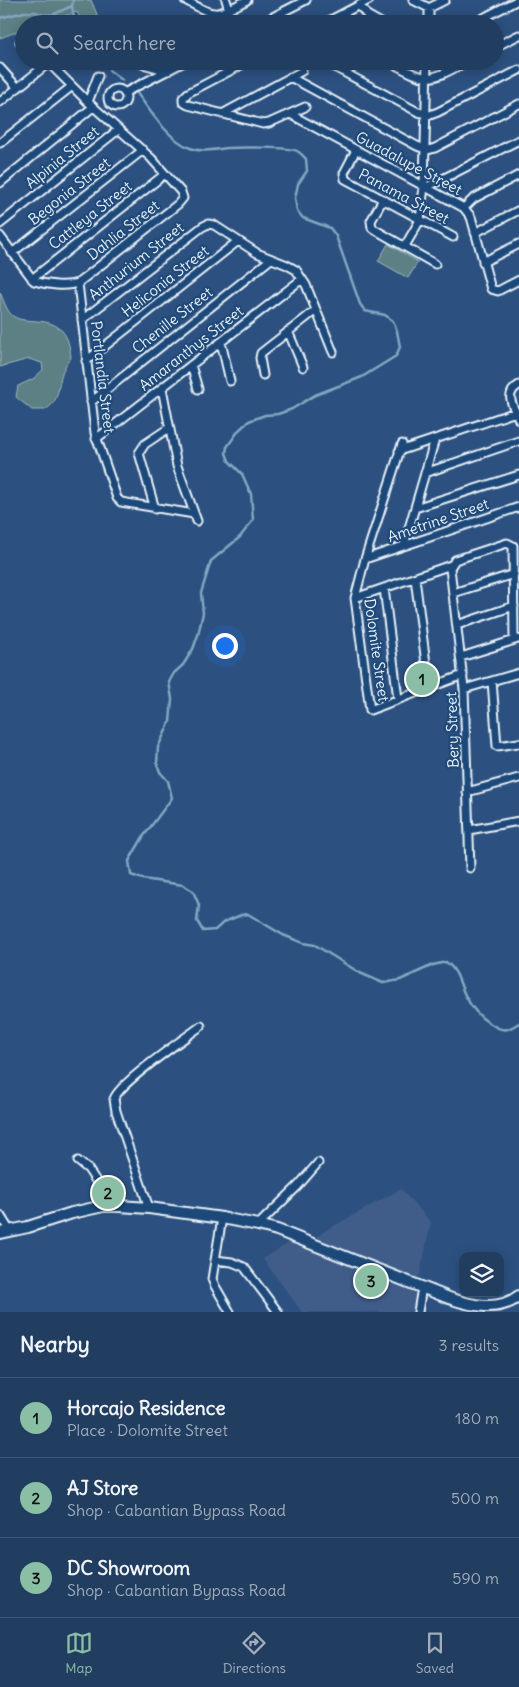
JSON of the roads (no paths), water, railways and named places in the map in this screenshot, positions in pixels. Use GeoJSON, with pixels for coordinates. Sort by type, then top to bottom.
{"type":"FeatureCollection","features":[{"type":"Feature","properties":{"kind":"main road"},"geometry":{"type":"LineString","coordinates":[[5,1232],[88,1209],[113,1206],[149,1208],[258,1225],[298,1238],[476,1309],[492,1310],[503,1306],[519,1296]]}},
{"type":"Feature","properties":{"kind":"street"},"geometry":{"type":"LineString","coordinates":[[185,0],[210,13],[219,14],[247,0]]}},
{"type":"Feature","properties":{"kind":"street"},"geometry":{"type":"LineString","coordinates":[[226,0],[229,10]]}},
{"type":"Feature","properties":{"kind":"street"},"geometry":{"type":"LineString","coordinates":[[277,15],[306,0]]}},
{"type":"Feature","properties":{"kind":"street"},"geometry":{"type":"LineString","coordinates":[[340,15],[369,0]]}},
{"type":"Feature","properties":{"kind":"street"},"geometry":{"type":"LineString","coordinates":[[413,0],[429,8]]}},
{"type":"Feature","properties":{"kind":"street"},"geometry":{"type":"LineString","coordinates":[[429,8],[445,0]]}},
{"type":"Feature","properties":{"kind":"street"},"geometry":{"type":"LineString","coordinates":[[489,15],[518,0]]}},
{"type":"Feature","properties":{"kind":"street"},"geometry":{"type":"LineString","coordinates":[[359,5],[367,15]]}},
{"type":"Feature","properties":{"kind":"street"},"geometry":{"type":"LineString","coordinates":[[429,8],[429,15]]}},
{"type":"Feature","properties":{"kind":"street"},"geometry":{"type":"LineString","coordinates":[[504,42],[519,35]]}},
{"type":"Feature","properties":{"kind":"street"},"geometry":{"type":"LineString","coordinates":[[0,68],[18,88]]}},
{"type":"Feature","properties":{"kind":"street"},"geometry":{"type":"LineString","coordinates":[[0,102],[40,70]]}},
{"type":"Feature","properties":{"kind":"street"},"geometry":{"type":"LineString","coordinates":[[57,70],[100,114],[143,150],[165,174]]}},
{"type":"Feature","properties":{"kind":"street"},"geometry":{"type":"LineString","coordinates":[[231,70],[188,92],[182,100],[188,105],[263,124],[305,107]]}},
{"type":"Feature","properties":{"kind":"street"},"geometry":{"type":"LineString","coordinates":[[340,70],[426,114],[438,112],[519,70]]}},
{"type":"Feature","properties":{"kind":"street"},"geometry":{"type":"LineString","coordinates":[[405,70],[418,77],[427,79],[437,77],[451,70]]}},
{"type":"Feature","properties":{"kind":"street"},"geometry":{"type":"LineString","coordinates":[[405,246],[420,220],[425,187],[427,70]]}},
{"type":"Feature","properties":{"kind":"street"},"geometry":{"type":"LineString","coordinates":[[124,93],[168,71]]}},
{"type":"Feature","properties":{"kind":"street"},"geometry":{"type":"LineString","coordinates":[[222,114],[302,71]]}},
{"type":"Feature","properties":{"kind":"street"},"geometry":{"type":"LineString","coordinates":[[0,183],[91,105],[98,76]]}},
{"type":"Feature","properties":{"kind":"street"},"geometry":{"type":"LineString","coordinates":[[290,77],[425,150],[435,148],[519,104]]}},
{"type":"Feature","properties":{"kind":"street"},"geometry":{"type":"LineString","coordinates":[[0,143],[71,86]]}},
{"type":"Feature","properties":{"kind":"street"},"geometry":{"type":"LineString","coordinates":[[119,90],[124,93],[126,99],[124,104],[118,107],[110,104],[111,92],[119,90]]}},
{"type":"Feature","properties":{"kind":"street"},"geometry":{"type":"LineString","coordinates":[[100,114],[110,104]]}},
{"type":"Feature","properties":{"kind":"street","name":"Guadalupe Street"},"geometry":{"type":"LineString","coordinates":[[290,114],[464,208],[471,217],[490,287],[493,291],[498,291],[519,280]]}},
{"type":"Feature","properties":{"kind":"street","name":"Alpinia Street"},"geometry":{"type":"LineString","coordinates":[[0,224],[118,130]]}},
{"type":"Feature","properties":{"kind":"street"},"geometry":{"type":"LineString","coordinates":[[425,187],[519,140]]}},
{"type":"Feature","properties":{"kind":"street","name":"Begonia Street"},"geometry":{"type":"LineString","coordinates":[[12,253],[143,150]]}},
{"type":"Feature","properties":{"kind":"street","name":"Panama Street"},"geometry":{"type":"LineString","coordinates":[[356,150],[344,173],[347,181],[452,237]]}},
{"type":"Feature","properties":{"kind":"street","name":"Dahlia Street"},"geometry":{"type":"LineString","coordinates":[[78,283],[184,198],[183,194],[165,174]]}},
{"type":"Feature","properties":{"kind":"street","name":"Cattleya Street"},"geometry":{"type":"LineString","coordinates":[[32,278],[165,174]]}},
{"type":"Feature","properties":{"kind":"street"},"geometry":{"type":"LineString","coordinates":[[464,208],[473,199],[519,175]]}},
{"type":"Feature","properties":{"kind":"street"},"geometry":{"type":"LineString","coordinates":[[382,200],[371,221],[370,225],[373,229],[435,264]]}},
{"type":"Feature","properties":{"kind":"street"},"geometry":{"type":"LineString","coordinates":[[475,233],[519,210]]}},
{"type":"Feature","properties":{"kind":"street","name":"Anthurium Street"},"geometry":{"type":"LineString","coordinates":[[82,320],[202,227],[208,224],[214,225],[238,241]]}},
{"type":"Feature","properties":{"kind":"street"},"geometry":{"type":"LineString","coordinates":[[0,236],[32,278],[38,282],[69,285],[78,283]]}},
{"type":"Feature","properties":{"kind":"street"},"geometry":{"type":"LineString","coordinates":[[238,241],[257,253],[291,267],[302,279],[333,352]]}},
{"type":"Feature","properties":{"kind":"street","name":"Heliconia Street"},"geometry":{"type":"LineString","coordinates":[[86,361],[238,241]]}},
{"type":"Feature","properties":{"kind":"street"},"geometry":{"type":"LineString","coordinates":[[483,262],[519,244]]}},
{"type":"Feature","properties":{"kind":"street","name":"Chenille Street"},"geometry":{"type":"LineString","coordinates":[[91,402],[271,259]]}},
{"type":"Feature","properties":{"kind":"street","name":"Amaranthys Street"},"geometry":{"type":"LineString","coordinates":[[96,439],[302,279]]}},
{"type":"Feature","properties":{"kind":"street","name":"Portlandia Street"},"geometry":{"type":"LineString","coordinates":[[78,283],[96,439],[118,500],[155,509]]}},
{"type":"Feature","properties":{"kind":"street"},"geometry":{"type":"LineString","coordinates":[[263,375],[260,355],[316,310]]}},
{"type":"Feature","properties":{"kind":"street"},"geometry":{"type":"LineString","coordinates":[[288,331],[303,367]]}},
{"type":"Feature","properties":{"kind":"street"},"geometry":{"type":"LineString","coordinates":[[221,342],[230,381]]}},
{"type":"Feature","properties":{"kind":"street"},"geometry":{"type":"LineString","coordinates":[[191,365],[198,389]]}},
{"type":"Feature","properties":{"kind":"street"},"geometry":{"type":"LineString","coordinates":[[519,385],[510,393],[519,420]]}},
{"type":"Feature","properties":{"kind":"street"},"geometry":{"type":"LineString","coordinates":[[162,388],[177,466],[195,517],[155,509],[139,453],[145,444],[169,428]]}},
{"type":"Feature","properties":{"kind":"street"},"geometry":{"type":"LineString","coordinates":[[404,545],[435,439],[516,412]]}},
{"type":"Feature","properties":{"kind":"street","name":"Dolomite Street"},"geometry":{"type":"LineString","coordinates":[[435,439],[401,447],[365,559],[355,598],[370,710],[463,674]]}},
{"type":"Feature","properties":{"kind":"street"},"geometry":{"type":"LineString","coordinates":[[425,473],[519,441]]}},
{"type":"Feature","properties":{"kind":"street"},"geometry":{"type":"LineString","coordinates":[[415,508],[519,475]]}},
{"type":"Feature","properties":{"kind":"street","name":"Ametrine Street"},"geometry":{"type":"LineString","coordinates":[[365,559],[519,507]]}},
{"type":"Feature","properties":{"kind":"street"},"geometry":{"type":"LineString","coordinates":[[355,598],[452,564],[458,558],[499,545],[512,544],[514,548],[514,606],[517,639],[461,657]]}},
{"type":"Feature","properties":{"kind":"street","name":"Bery Street"},"geometry":{"type":"LineString","coordinates":[[452,564],[453,593],[464,689],[470,868]]}},
{"type":"Feature","properties":{"kind":"street"},"geometry":{"type":"LineString","coordinates":[[453,593],[514,574]]}},
{"type":"Feature","properties":{"kind":"street"},"geometry":{"type":"LineString","coordinates":[[414,578],[429,687]]}},
{"type":"Feature","properties":{"kind":"street"},"geometry":{"type":"LineString","coordinates":[[384,588],[398,699]]}},
{"type":"Feature","properties":{"kind":"street"},"geometry":{"type":"LineString","coordinates":[[457,625],[514,606]]}},
{"type":"Feature","properties":{"kind":"street"},"geometry":{"type":"LineString","coordinates":[[464,689],[519,673]]}},
{"type":"Feature","properties":{"kind":"street"},"geometry":{"type":"LineString","coordinates":[[492,681],[497,746],[519,743]]}},
{"type":"Feature","properties":{"kind":"street"},"geometry":{"type":"LineString","coordinates":[[468,792],[519,778]]}},
{"type":"Feature","properties":{"kind":"street"},"geometry":{"type":"LineString","coordinates":[[469,830],[519,820]]}},
{"type":"Feature","properties":{"kind":"street"},"geometry":{"type":"LineString","coordinates":[[149,1208],[116,1111],[114,1099],[120,1089],[201,1026]]}},
{"type":"Feature","properties":{"kind":"street"},"geometry":{"type":"LineString","coordinates":[[78,1161],[88,1170],[113,1206]]}},
{"type":"Feature","properties":{"kind":"street"},"geometry":{"type":"LineString","coordinates":[[258,1225],[298,1186],[318,1163]]}},
{"type":"Feature","properties":{"kind":"street"},"geometry":{"type":"LineString","coordinates":[[0,1215],[5,1232]]}},
{"type":"Feature","properties":{"kind":"street"},"geometry":{"type":"LineString","coordinates":[[222,1218],[212,1275],[213,1283],[230,1312]]}},
{"type":"Feature","properties":{"kind":"street"},"geometry":{"type":"LineString","coordinates":[[215,1260],[244,1266],[278,1312]]}},
{"type":"Feature","properties":{"kind":"street"},"geometry":{"type":"LineString","coordinates":[[418,1312],[422,1288]]}},
{"type":"Feature","properties":{"kind":"waterway"},"geometry":{"type":"LineString","coordinates":[[73,0],[74,15]]}},
{"type":"Feature","properties":{"kind":"waterway"},"geometry":{"type":"LineString","coordinates":[[0,18],[24,12],[36,12],[44,15],[54,14],[72,6]]}},
{"type":"Feature","properties":{"kind":"waterway"},"geometry":{"type":"LineString","coordinates":[[109,70],[122,80]]}},
{"type":"Feature","properties":{"kind":"waterway"},"geometry":{"type":"LineString","coordinates":[[137,93],[167,132],[190,148],[204,150],[253,147],[275,148],[297,151],[302,155],[306,159],[307,171],[298,184],[295,198],[297,211],[303,218],[330,228],[336,236],[360,304],[365,311],[385,315],[393,321],[400,347],[396,356],[362,377],[315,395],[292,409],[249,421],[239,430],[227,447],[226,453],[229,461],[242,474],[251,494],[253,520],[240,537],[211,561],[201,593],[203,613],[198,635],[193,649],[169,682],[172,699],[170,722],[158,747],[157,763],[160,772],[168,781],[172,798],[143,837],[129,861],[131,875],[143,879],[183,885],[193,891],[199,905],[197,921],[203,931],[215,930],[224,922],[248,914],[283,935],[303,943],[315,945],[360,973],[383,983],[400,980],[433,965],[446,962],[456,973],[470,1004],[483,1019],[502,1029],[511,1028],[519,1023]]}},
{"type":"Feature","properties":{"kind":"place","name":"Horcajo Residence"},"geometry":{"type":"Point","coordinates":[422,679]}},
{"type":"Feature","properties":{"kind":"place","name":"AJ Store"},"geometry":{"type":"Point","coordinates":[108,1193]}},
{"type":"Feature","properties":{"kind":"place","name":"DC Showroom"},"geometry":{"type":"Point","coordinates":[371,1281]}}]}
